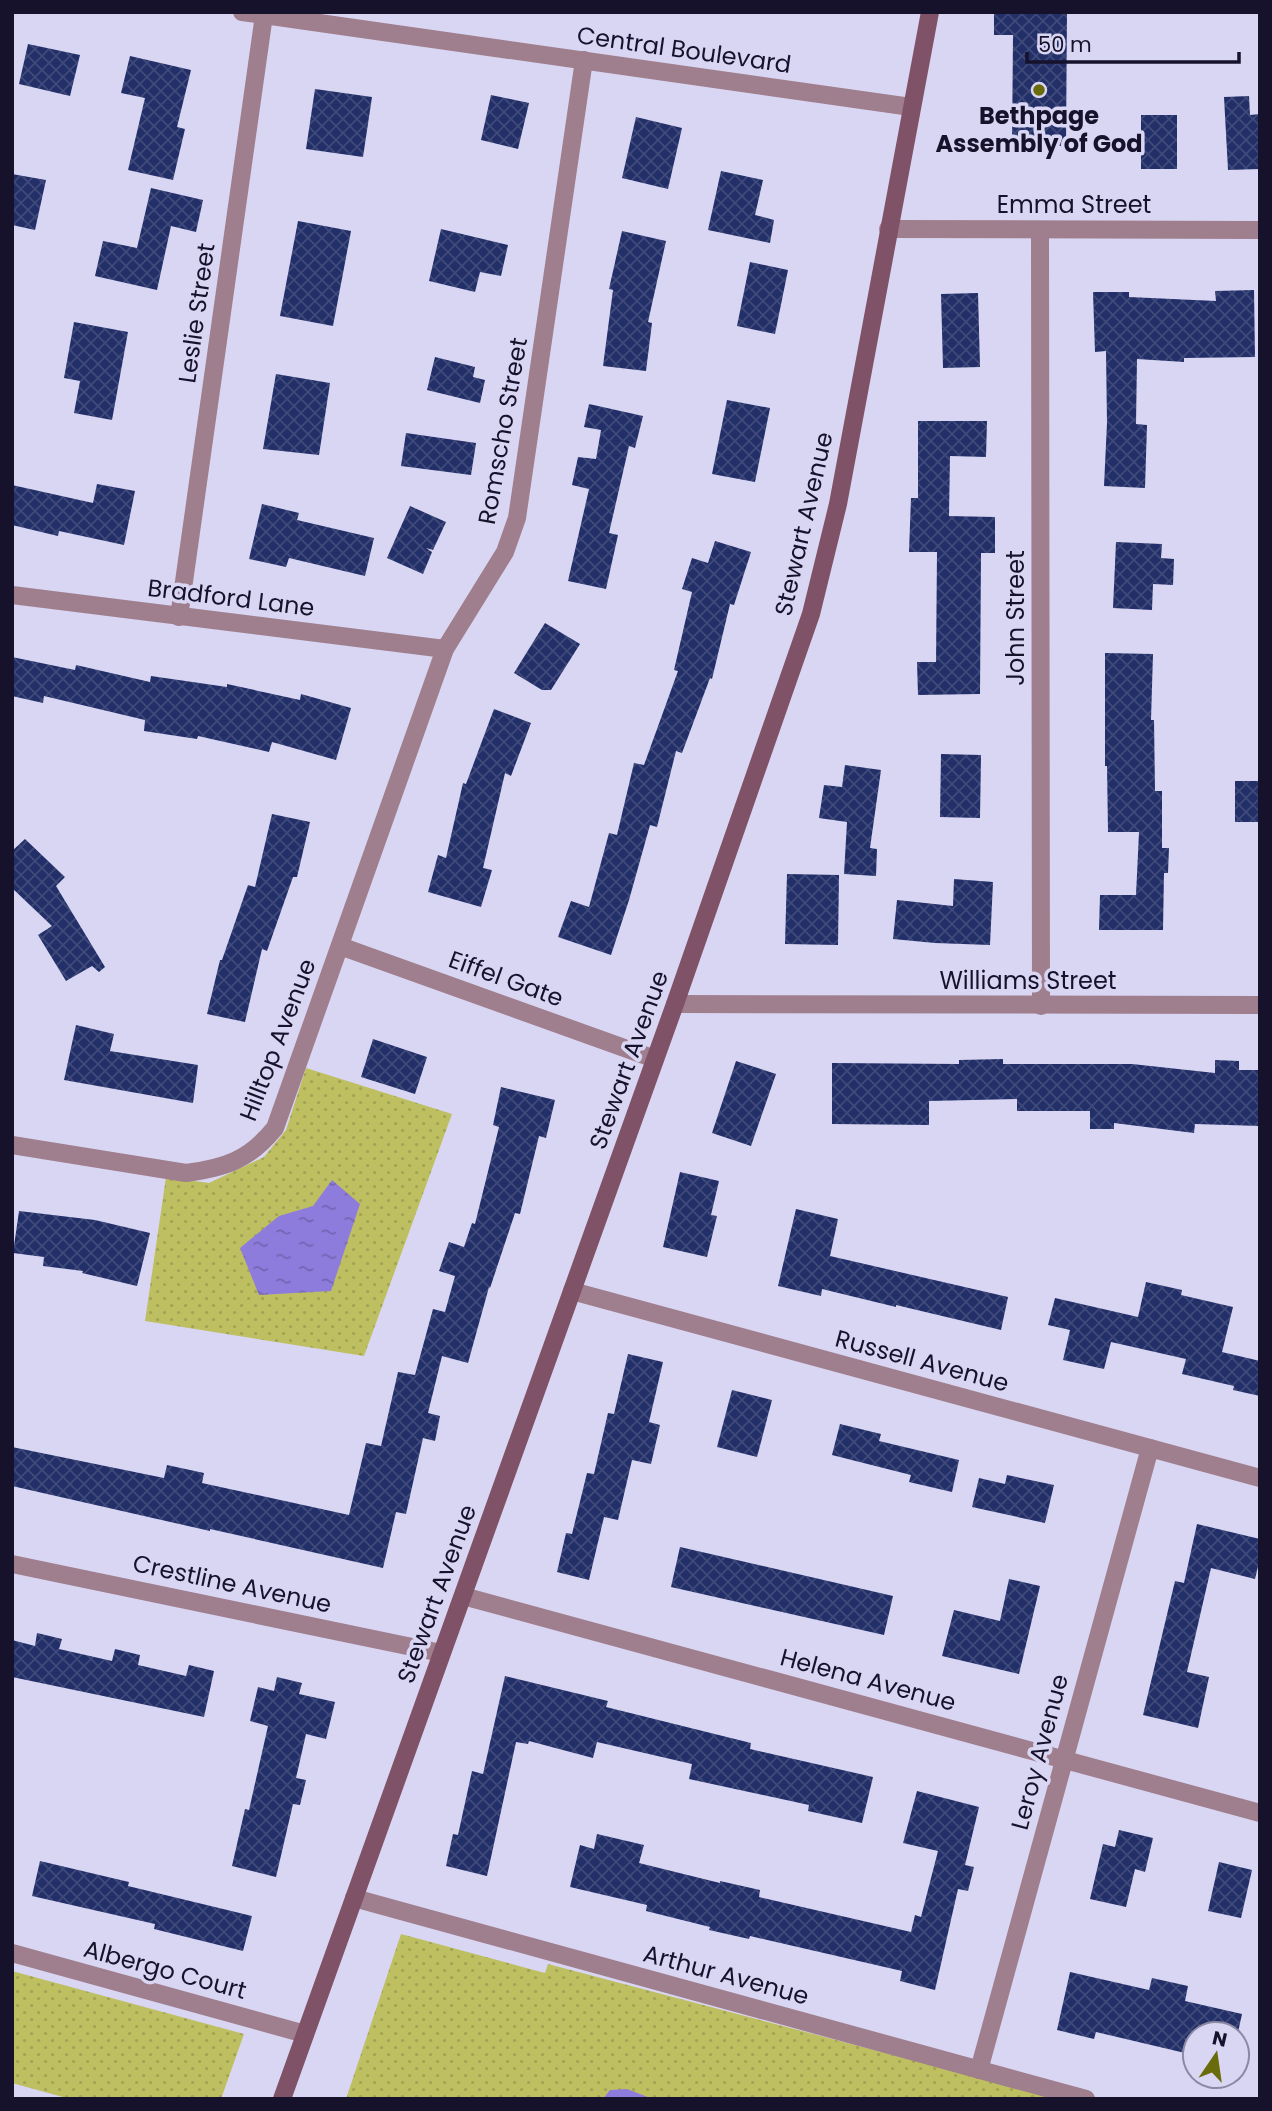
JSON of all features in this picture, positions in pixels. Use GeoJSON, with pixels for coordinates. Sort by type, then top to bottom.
{"type":"FeatureCollection","features":[{"type":"Feature","properties":{"kind":"main road","name":"Stewart Avenue"},"geometry":{"type":"LineString","coordinates":[[282,2099],[675,1004],[811,614],[838,504],[930,12]]}},
{"type":"Feature","properties":{"kind":"street","name":"Central Boulevard"},"geometry":{"type":"LineString","coordinates":[[242,12],[911,107]]}},
{"type":"Feature","properties":{"kind":"street","name":"Leslie Street"},"geometry":{"type":"LineString","coordinates":[[179,617],[264,15]]}},
{"type":"Feature","properties":{"kind":"street","name":"Romscho Street"},"geometry":{"type":"LineString","coordinates":[[341,946],[445,649],[505,552],[517,518],[584,60]]}},
{"type":"Feature","properties":{"kind":"street","name":"Emma Street"},"geometry":{"type":"LineString","coordinates":[[888,229],[1260,230]]}},
{"type":"Feature","properties":{"kind":"street","name":"John Street"},"geometry":{"type":"LineString","coordinates":[[1040,230],[1041,1006]]}},
{"type":"Feature","properties":{"kind":"street","name":"Bradford Lane"},"geometry":{"type":"LineString","coordinates":[[12,595],[445,649]]}},
{"type":"Feature","properties":{"kind":"street","name":"Eiffel Gate"},"geometry":{"type":"LineString","coordinates":[[341,946],[655,1059]]}},
{"type":"Feature","properties":{"kind":"street","name":"Hilltop Avenue"},"geometry":{"type":"LineString","coordinates":[[12,1145],[186,1173],[213,1170],[240,1160],[263,1142],[275,1128],[341,946]]}},
{"type":"Feature","properties":{"kind":"street","name":"Williams Street"},"geometry":{"type":"LineString","coordinates":[[675,1004],[1260,1005]]}},
{"type":"Feature","properties":{"kind":"street","name":"Russell Avenue"},"geometry":{"type":"LineString","coordinates":[[572,1292],[1260,1478]]}},
{"type":"Feature","properties":{"kind":"street","name":"Leroy Avenue"},"geometry":{"type":"LineString","coordinates":[[979,2070],[1150,1448]]}},
{"type":"Feature","properties":{"kind":"street","name":"Crestline Avenue"},"geometry":{"type":"LineString","coordinates":[[12,1564],[442,1653]]}},
{"type":"Feature","properties":{"kind":"street","name":"Helena Avenue"},"geometry":{"type":"LineString","coordinates":[[463,1596],[1260,1813]]}},
{"type":"Feature","properties":{"kind":"street","name":"Arthur Avenue"},"geometry":{"type":"LineString","coordinates":[[354,1898],[1086,2099]]}},
{"type":"Feature","properties":{"kind":"street","name":"Albergo Court"},"geometry":{"type":"LineString","coordinates":[[12,1954],[305,2034]]}},
{"type":"Feature","properties":{"kind":"shaded area"},"geometry":{"type":"Polygon","coordinates":[[[306,1068],[452,1114],[364,1356],[145,1321],[166,1177],[209,1183],[264,1157],[286,1130],[306,1068]]]}},
{"type":"Feature","properties":{"kind":"shaded area"},"geometry":{"type":"Polygon","coordinates":[[[401,1934],[545,1973],[548,1964],[1060,2099],[346,2099],[401,1934]]]}},
{"type":"Feature","properties":{"kind":"shaded area"},"geometry":{"type":"Polygon","coordinates":[[[12,1971],[244,2034],[221,2099],[70,2099],[12,2083],[12,1971]]]}},
{"type":"Feature","properties":{"kind":"water"},"geometry":{"type":"Polygon","coordinates":[[[332,1180],[360,1204],[331,1291],[259,1295],[240,1248],[279,1216],[313,1206],[332,1180]]]}},
{"type":"Feature","properties":{"kind":"water"},"geometry":{"type":"Polygon","coordinates":[[[627,2089],[653,2099],[603,2099],[610,2090],[627,2089]]]}},
{"type":"Feature","properties":{"kind":"building","name":"Bethpage Assembly of God"},"geometry":{"type":"Polygon","coordinates":[[[994,12],[1067,12],[1066,146],[1012,145],[1013,35],[994,35],[994,12]]]}},
{"type":"Feature","properties":{"kind":"building"},"geometry":{"type":"Polygon","coordinates":[[[28,44],[80,55],[70,96],[19,84],[28,44]]]}},
{"type":"Feature","properties":{"kind":"building"},"geometry":{"type":"Polygon","coordinates":[[[130,56],[191,70],[177,127],[185,129],[173,180],[128,170],[145,98],[121,93],[130,56]]]}},
{"type":"Feature","properties":{"kind":"building"},"geometry":{"type":"Polygon","coordinates":[[[315,89],[372,97],[363,157],[306,149],[315,89]]]}},
{"type":"Feature","properties":{"kind":"building"},"geometry":{"type":"Polygon","coordinates":[[[491,95],[529,103],[518,149],[481,140],[491,95]]]}},
{"type":"Feature","properties":{"kind":"building"},"geometry":{"type":"Polygon","coordinates":[[[1249,96],[1250,115],[1260,114],[1260,169],[1228,170],[1224,97],[1249,96]]]}},
{"type":"Feature","properties":{"kind":"building"},"geometry":{"type":"Polygon","coordinates":[[[1141,115],[1177,115],[1177,169],[1141,169],[1141,115]]]}},
{"type":"Feature","properties":{"kind":"building"},"geometry":{"type":"Polygon","coordinates":[[[636,117],[682,128],[668,189],[622,178],[636,117]]]}},
{"type":"Feature","properties":{"kind":"building"},"geometry":{"type":"Polygon","coordinates":[[[721,171],[763,180],[755,215],[774,220],[770,243],[708,230],[721,171]]]}},
{"type":"Feature","properties":{"kind":"building"},"geometry":{"type":"Polygon","coordinates":[[[12,174],[46,180],[35,230],[12,225],[12,174]]]}},
{"type":"Feature","properties":{"kind":"building"},"geometry":{"type":"Polygon","coordinates":[[[151,188],[203,200],[196,232],[171,226],[157,290],[95,276],[103,241],[137,248],[151,188]]]}},
{"type":"Feature","properties":{"kind":"building"},"geometry":{"type":"Polygon","coordinates":[[[298,221],[351,231],[333,326],[280,316],[298,221]]]}},
{"type":"Feature","properties":{"kind":"building"},"geometry":{"type":"Polygon","coordinates":[[[441,229],[508,245],[501,276],[480,272],[475,292],[429,281],[441,229]]]}},
{"type":"Feature","properties":{"kind":"building"},"geometry":{"type":"Polygon","coordinates":[[[622,231],[666,241],[648,322],[652,323],[646,371],[603,366],[613,290],[609,289],[622,231]]]}},
{"type":"Feature","properties":{"kind":"building"},"geometry":{"type":"Polygon","coordinates":[[[750,262],[788,270],[775,334],[737,326],[750,262]]]}},
{"type":"Feature","properties":{"kind":"building"},"geometry":{"type":"Polygon","coordinates":[[[1254,290],[1255,357],[1184,358],[1184,362],[1137,359],[1136,424],[1147,425],[1145,488],[1104,486],[1106,351],[1095,352],[1093,292],[1129,292],[1129,297],[1216,301],[1215,291],[1254,290]]]}},
{"type":"Feature","properties":{"kind":"building"},"geometry":{"type":"Polygon","coordinates":[[[978,293],[980,367],[943,368],[941,294],[978,293]]]}},
{"type":"Feature","properties":{"kind":"building"},"geometry":{"type":"Polygon","coordinates":[[[74,322],[128,332],[112,420],[74,413],[80,381],[64,378],[74,322]]]}},
{"type":"Feature","properties":{"kind":"building"},"geometry":{"type":"Polygon","coordinates":[[[435,357],[475,367],[473,377],[485,380],[480,403],[427,390],[435,357]]]}},
{"type":"Feature","properties":{"kind":"building"},"geometry":{"type":"Polygon","coordinates":[[[276,374],[330,383],[319,455],[263,449],[276,374]]]}},
{"type":"Feature","properties":{"kind":"building"},"geometry":{"type":"Polygon","coordinates":[[[727,400],[770,408],[755,482],[712,474],[727,400]]]}},
{"type":"Feature","properties":{"kind":"building"},"geometry":{"type":"Polygon","coordinates":[[[589,404],[643,416],[635,448],[629,446],[609,533],[618,535],[606,589],[568,581],[589,489],[572,485],[578,457],[596,459],[601,430],[584,427],[589,404]]]}},
{"type":"Feature","properties":{"kind":"building"},"geometry":{"type":"Polygon","coordinates":[[[918,421],[987,421],[986,457],[950,456],[949,516],[995,517],[995,553],[981,553],[980,694],[918,695],[917,662],[936,662],[937,552],[909,552],[911,498],[918,498],[918,421]]]}},
{"type":"Feature","properties":{"kind":"building"},"geometry":{"type":"Polygon","coordinates":[[[406,433],[476,443],[471,475],[401,466],[406,433]]]}},
{"type":"Feature","properties":{"kind":"building"},"geometry":{"type":"Polygon","coordinates":[[[97,484],[135,491],[124,545],[59,531],[58,536],[12,525],[12,485],[93,503],[97,484]]]}},
{"type":"Feature","properties":{"kind":"building"},"geometry":{"type":"Polygon","coordinates":[[[262,504],[299,513],[297,520],[374,538],[365,576],[289,558],[286,567],[249,559],[262,504]]]}},
{"type":"Feature","properties":{"kind":"building"},"geometry":{"type":"Polygon","coordinates":[[[410,506],[446,522],[433,550],[426,548],[432,552],[423,574],[387,558],[410,506]]]}},
{"type":"Feature","properties":{"kind":"building"},"geometry":{"type":"Polygon","coordinates":[[[715,541],[751,552],[734,605],[730,604],[712,679],[710,678],[682,753],[676,751],[657,827],[650,825],[611,955],[558,937],[571,901],[589,907],[609,833],[617,835],[634,763],[644,765],[678,671],[674,670],[692,592],[682,589],[692,558],[708,563],[715,541]]]}},
{"type":"Feature","properties":{"kind":"building"},"geometry":{"type":"Polygon","coordinates":[[[1116,542],[1162,544],[1161,558],[1174,559],[1173,585],[1153,584],[1152,610],[1113,608],[1116,542]]]}},
{"type":"Feature","properties":{"kind":"building"},"geometry":{"type":"Polygon","coordinates":[[[545,623],[580,644],[551,690],[542,690],[514,673],[545,623]]]}},
{"type":"Feature","properties":{"kind":"building"},"geometry":{"type":"Polygon","coordinates":[[[1105,653],[1153,654],[1151,720],[1154,720],[1155,791],[1162,791],[1162,848],[1169,848],[1168,873],[1164,873],[1163,930],[1099,930],[1100,895],[1136,895],[1139,832],[1108,832],[1105,653]]]}},
{"type":"Feature","properties":{"kind":"building"},"geometry":{"type":"Polygon","coordinates":[[[12,657],[75,670],[76,665],[150,682],[151,676],[227,687],[227,684],[300,700],[301,694],[351,708],[336,760],[272,742],[269,752],[198,736],[197,739],[144,731],[145,720],[44,696],[43,703],[12,696],[12,657]]]}},
{"type":"Feature","properties":{"kind":"building"},"geometry":{"type":"Polygon","coordinates":[[[494,709],[531,723],[511,776],[505,773],[483,868],[492,870],[481,907],[428,892],[438,855],[446,858],[463,783],[466,784],[494,709]]]}},
{"type":"Feature","properties":{"kind":"building"},"geometry":{"type":"Polygon","coordinates":[[[941,754],[981,755],[980,818],[940,817],[941,754]]]}},
{"type":"Feature","properties":{"kind":"building"},"geometry":{"type":"Polygon","coordinates":[[[845,765],[881,770],[870,848],[877,849],[876,876],[844,874],[847,822],[819,818],[824,785],[842,787],[845,765]]]}},
{"type":"Feature","properties":{"kind":"building"},"geometry":{"type":"Polygon","coordinates":[[[1235,781],[1260,781],[1260,822],[1235,822],[1235,781]]]}},
{"type":"Feature","properties":{"kind":"building"},"geometry":{"type":"Polygon","coordinates":[[[272,814],[310,822],[297,877],[293,877],[267,951],[262,949],[245,1022],[207,1014],[220,960],[248,885],[255,887],[272,814]]]}},
{"type":"Feature","properties":{"kind":"building"},"geometry":{"type":"Polygon","coordinates":[[[25,839],[65,877],[56,886],[105,967],[99,972],[92,966],[66,981],[38,935],[52,926],[12,888],[12,851],[25,839]]]}},
{"type":"Feature","properties":{"kind":"building"},"geometry":{"type":"Polygon","coordinates":[[[787,874],[839,875],[838,945],[785,944],[787,874]]]}},
{"type":"Feature","properties":{"kind":"building"},"geometry":{"type":"Polygon","coordinates":[[[954,879],[993,882],[990,945],[893,939],[897,900],[953,906],[954,879]]]}},
{"type":"Feature","properties":{"kind":"building"},"geometry":{"type":"Polygon","coordinates":[[[76,1025],[114,1034],[110,1051],[198,1065],[193,1103],[64,1080],[76,1025]]]}},
{"type":"Feature","properties":{"kind":"building"},"geometry":{"type":"Polygon","coordinates":[[[373,1039],[427,1057],[415,1094],[361,1077],[373,1039]]]}},
{"type":"Feature","properties":{"kind":"building"},"geometry":{"type":"Polygon","coordinates":[[[1003,1059],[1003,1064],[1132,1064],[1215,1073],[1215,1060],[1239,1061],[1239,1070],[1260,1070],[1260,1126],[1195,1124],[1194,1133],[1114,1123],[1114,1129],[1090,1129],[1090,1111],[1017,1111],[1017,1099],[929,1101],[929,1125],[832,1124],[832,1063],[959,1064],[959,1060],[1003,1059]]]}},
{"type":"Feature","properties":{"kind":"building"},"geometry":{"type":"Polygon","coordinates":[[[736,1061],[776,1074],[751,1146],[712,1133],[736,1061]]]}},
{"type":"Feature","properties":{"kind":"building"},"geometry":{"type":"Polygon","coordinates":[[[501,1087],[555,1100],[546,1138],[539,1136],[520,1214],[515,1213],[489,1287],[468,1363],[442,1356],[428,1413],[440,1416],[435,1441],[423,1438],[406,1514],[396,1512],[383,1568],[12,1486],[12,1447],[164,1478],[167,1465],[204,1473],[202,1483],[349,1515],[366,1443],[381,1446],[398,1372],[415,1375],[433,1309],[445,1312],[455,1276],[439,1271],[449,1242],[464,1247],[472,1223],[475,1224],[499,1127],[493,1125],[501,1087]]]}},
{"type":"Feature","properties":{"kind":"building"},"geometry":{"type":"Polygon","coordinates":[[[680,1172],[719,1181],[711,1215],[717,1216],[707,1257],[663,1247],[680,1172]]]}},
{"type":"Feature","properties":{"kind":"building"},"geometry":{"type":"Polygon","coordinates":[[[796,1209],[838,1219],[830,1256],[1008,1297],[1001,1330],[822,1289],[821,1296],[778,1286],[796,1209]]]}},
{"type":"Feature","properties":{"kind":"building"},"geometry":{"type":"Polygon","coordinates":[[[19,1211],[95,1220],[150,1233],[137,1286],[82,1273],[83,1271],[43,1266],[44,1257],[13,1253],[19,1211]]]}},
{"type":"Feature","properties":{"kind":"building"},"geometry":{"type":"Polygon","coordinates":[[[1146,1282],[1182,1290],[1181,1295],[1233,1307],[1222,1352],[1260,1361],[1260,1396],[1233,1390],[1234,1386],[1182,1374],[1186,1359],[1111,1342],[1104,1369],[1063,1360],[1070,1330],[1048,1325],[1055,1298],[1138,1317],[1146,1282]]]}},
{"type":"Feature","properties":{"kind":"building"},"geometry":{"type":"Polygon","coordinates":[[[628,1354],[663,1362],[649,1422],[660,1425],[651,1464],[632,1460],[618,1520],[604,1517],[589,1580],[557,1572],[566,1533],[572,1534],[587,1473],[594,1474],[608,1413],[614,1414],[628,1354]]]}},
{"type":"Feature","properties":{"kind":"building"},"geometry":{"type":"Polygon","coordinates":[[[732,1390],[772,1400],[757,1457],[717,1447],[732,1390]]]}},
{"type":"Feature","properties":{"kind":"building"},"geometry":{"type":"Polygon","coordinates":[[[840,1424],[881,1434],[879,1441],[959,1460],[952,1492],[909,1482],[911,1475],[832,1455],[840,1424]]]}},
{"type":"Feature","properties":{"kind":"building"},"geometry":{"type":"Polygon","coordinates":[[[1007,1475],[1054,1485],[1045,1523],[972,1507],[979,1478],[1005,1484],[1007,1475]]]}},
{"type":"Feature","properties":{"kind":"building"},"geometry":{"type":"Polygon","coordinates":[[[1197,1524],[1260,1539],[1260,1558],[1255,1579],[1211,1568],[1187,1672],[1209,1677],[1198,1728],[1143,1715],[1175,1581],[1184,1583],[1197,1524]]]}},
{"type":"Feature","properties":{"kind":"building"},"geometry":{"type":"Polygon","coordinates":[[[680,1547],[893,1596],[884,1635],[671,1587],[680,1547]]]}},
{"type":"Feature","properties":{"kind":"building"},"geometry":{"type":"Polygon","coordinates":[[[1009,1579],[1040,1586],[1019,1674],[942,1656],[954,1610],[1000,1621],[1009,1579]]]}},
{"type":"Feature","properties":{"kind":"building"},"geometry":{"type":"Polygon","coordinates":[[[37,1633],[62,1639],[59,1649],[112,1661],[115,1649],[140,1655],[138,1665],[186,1676],[189,1665],[214,1671],[204,1717],[12,1677],[12,1640],[35,1646],[37,1633]]]}},
{"type":"Feature","properties":{"kind":"building"},"geometry":{"type":"Polygon","coordinates":[[[505,1676],[608,1701],[606,1707],[751,1743],[750,1749],[873,1777],[862,1823],[808,1811],[809,1805],[689,1779],[692,1764],[597,1742],[593,1758],[529,1741],[528,1744],[516,1742],[487,1876],[446,1866],[453,1834],[458,1835],[472,1771],[483,1774],[505,1676]]]}},
{"type":"Feature","properties":{"kind":"building"},"geometry":{"type":"Polygon","coordinates":[[[277,1677],[302,1683],[299,1694],[335,1702],[326,1739],[306,1734],[296,1778],[306,1780],[300,1805],[293,1804],[276,1877],[232,1866],[245,1809],[249,1810],[268,1726],[250,1721],[258,1687],[274,1691],[277,1677]]]}},
{"type":"Feature","properties":{"kind":"building"},"geometry":{"type":"Polygon","coordinates":[[[917,1791],[979,1807],[965,1865],[974,1867],[968,1891],[958,1889],[935,1990],[900,1981],[902,1971],[750,1936],[749,1939],[709,1930],[710,1927],[646,1911],[647,1905],[570,1887],[580,1845],[594,1849],[597,1834],[644,1845],[639,1863],[760,1890],[759,1897],[911,1932],[915,1915],[921,1917],[938,1851],[903,1843],[917,1791]]]}},
{"type":"Feature","properties":{"kind":"building"},"geometry":{"type":"Polygon","coordinates":[[[1119,1830],[1153,1838],[1145,1872],[1135,1869],[1126,1907],[1090,1899],[1103,1844],[1115,1847],[1119,1830]]]}},
{"type":"Feature","properties":{"kind":"building"},"geometry":{"type":"Polygon","coordinates":[[[40,1861],[129,1882],[128,1886],[252,1916],[243,1951],[154,1929],[155,1924],[32,1896],[40,1861]]]}},
{"type":"Feature","properties":{"kind":"building"},"geometry":{"type":"Polygon","coordinates":[[[1219,1862],[1252,1870],[1241,1918],[1208,1911],[1219,1862]]]}},
{"type":"Feature","properties":{"kind":"building"},"geometry":{"type":"Polygon","coordinates":[[[1070,1972],[1149,1990],[1152,1978],[1188,1986],[1185,2001],[1242,2014],[1241,2020],[1181,2020],[1181,2052],[1096,2032],[1094,2039],[1057,2030],[1070,1972]]]}},
{"type":"Feature","properties":{"kind":"place","name":"Bethpage Assembly of God"},"geometry":{"type":"Point","coordinates":[1039,90]}}]}
